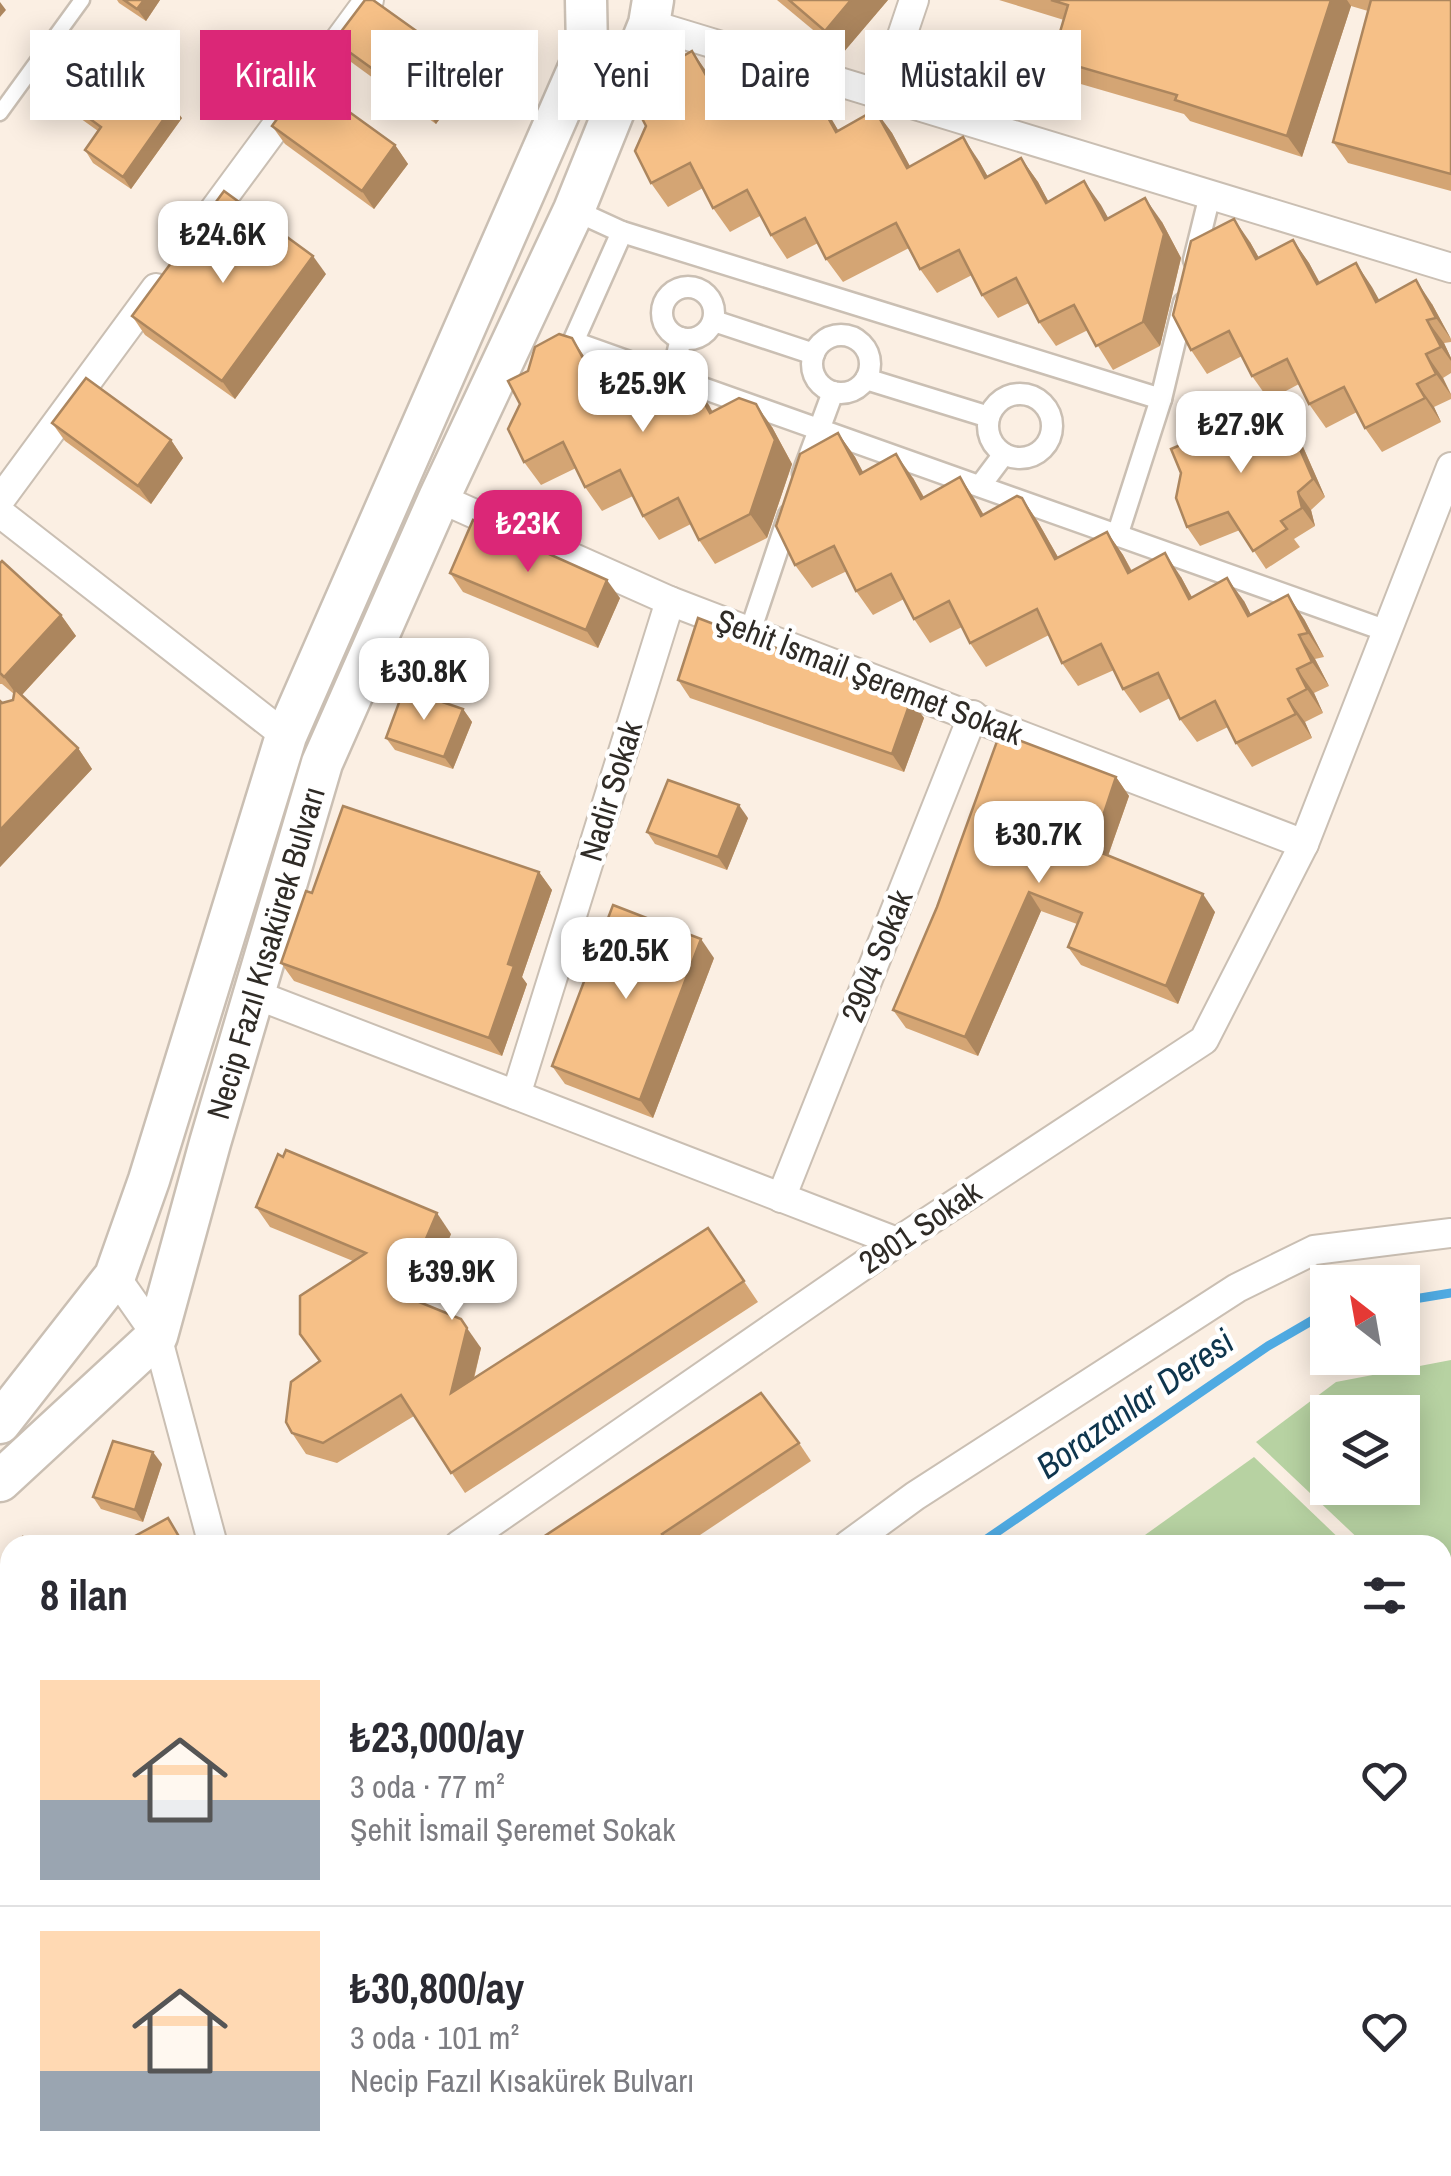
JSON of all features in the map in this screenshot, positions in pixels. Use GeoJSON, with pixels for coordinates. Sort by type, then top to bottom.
{"type":"FeatureCollection","features":[{"type":"Feature","properties":{"kind":"main road","name":"Necip Fazıl Kısakürek Bulvarı"},"geometry":{"type":"LineString","coordinates":[[0,1423],[115,1276],[286,736],[588,50],[586,0]]}},
{"type":"Feature","properties":{"kind":"main road","name":"Necip Fazıl Kısakürek Bulvarı"},"geometry":{"type":"LineString","coordinates":[[157,1336],[322,763],[574,210],[651,12]]}},
{"type":"Feature","properties":{"kind":"main road"},"geometry":{"type":"LineString","coordinates":[[0,1480],[157,1336]]}},
{"type":"Feature","properties":{"kind":"street"},"geometry":{"type":"LineString","coordinates":[[0,500],[369,0]]}},
{"type":"Feature","properties":{"kind":"street"},"geometry":{"type":"LineString","coordinates":[[904,30],[914,0]]}},
{"type":"Feature","properties":{"kind":"street"},"geometry":{"type":"LineString","coordinates":[[651,12],[865,89]]}},
{"type":"Feature","properties":{"kind":"street"},"geometry":{"type":"LineString","coordinates":[[965,120],[1451,268]]}},
{"type":"Feature","properties":{"kind":"street"},"geometry":{"type":"LineString","coordinates":[[1117,536],[1162,399],[1210,194]]}},
{"type":"Feature","properties":{"kind":"street"},"geometry":{"type":"LineString","coordinates":[[574,210],[622,232],[1162,399]]}},
{"type":"Feature","properties":{"kind":"street"},"geometry":{"type":"LineString","coordinates":[[622,232],[573,342],[1387,631]]}},
{"type":"Feature","properties":{"kind":"street"},"geometry":{"type":"LineString","coordinates":[[702,291],[716,260]]}},
{"type":"Feature","properties":{"kind":"street"},"geometry":{"type":"LineString","coordinates":[[684,288],[702,291],[713,305],[714,321],[704,334],[681,338],[668,330],[664,322],[668,296],[684,288]]}},
{"type":"Feature","properties":{"kind":"street"},"geometry":{"type":"LineString","coordinates":[[854,338],[865,307]]}},
{"type":"Feature","properties":{"kind":"street"},"geometry":{"type":"LineString","coordinates":[[714,321],[814,354]]}},
{"type":"Feature","properties":{"kind":"street"},"geometry":{"type":"LineString","coordinates":[[845,335],[854,338],[867,352],[866,379],[851,391],[833,392],[817,382],[814,354],[826,339],[845,335]]}},
{"type":"Feature","properties":{"kind":"street"},"geometry":{"type":"LineString","coordinates":[[672,377],[681,338]]}},
{"type":"Feature","properties":{"kind":"street"},"geometry":{"type":"LineString","coordinates":[[1029,395],[1035,359]]}},
{"type":"Feature","properties":{"kind":"street"},"geometry":{"type":"LineString","coordinates":[[866,379],[989,417]]}},
{"type":"Feature","properties":{"kind":"street"},"geometry":{"type":"LineString","coordinates":[[750,632],[833,392]]}},
{"type":"Feature","properties":{"kind":"street"},"geometry":{"type":"LineString","coordinates":[[1029,395],[1045,406],[1051,416],[1050,438],[1036,454],[1014,458],[1004,454],[990,437],[989,417],[1000,400],[1029,395]]}},
{"type":"Feature","properties":{"kind":"street"},"geometry":{"type":"LineString","coordinates":[[980,486],[1004,454]]}},
{"type":"Feature","properties":{"kind":"street","name":"2901 Sokak"},"geometry":{"type":"LineString","coordinates":[[474,1535],[896,1242],[1204,1040],[1304,844],[1451,468]]}},
{"type":"Feature","properties":{"kind":"street","name":"Şehit İsmail Şeremet Sokak"},"geometry":{"type":"LineString","coordinates":[[440,498],[670,601],[1304,844]]}},
{"type":"Feature","properties":{"kind":"street"},"geometry":{"type":"LineString","coordinates":[[0,513],[286,736]]}},
{"type":"Feature","properties":{"kind":"street","name":"Nadir Sokak"},"geometry":{"type":"LineString","coordinates":[[516,1095],[670,601]]}},
{"type":"Feature","properties":{"kind":"street","name":"2904 Sokak"},"geometry":{"type":"LineString","coordinates":[[781,1198],[973,715]]}},
{"type":"Feature","properties":{"kind":"street"},"geometry":{"type":"LineString","coordinates":[[254,994],[896,1242]]}},
{"type":"Feature","properties":{"kind":"street"},"geometry":{"type":"LineString","coordinates":[[861,1535],[914,1496],[1237,1288],[1314,1250],[1451,1233]]}},
{"type":"Feature","properties":{"kind":"street"},"geometry":{"type":"LineString","coordinates":[[115,1276],[157,1336],[210,1535]]}},
{"type":"Feature","properties":{"kind":"lane"},"geometry":{"type":"LineString","coordinates":[[0,114],[82,0]]}},
{"type":"Feature","properties":{"kind":"green space"},"geometry":{"type":"Polygon","coordinates":[[[1451,1360],[1451,1535],[1354,1535],[1323,1505],[1420,1505],[1420,1395],[1319,1395],[1336,1382],[1373,1375],[1420,1375],[1420,1366],[1451,1360]]]}},
{"type":"Feature","properties":{"kind":"green space"},"geometry":{"type":"Polygon","coordinates":[[[1310,1402],[1310,1493],[1256,1442],[1310,1402]]]}},
{"type":"Feature","properties":{"kind":"green space"},"geometry":{"type":"Polygon","coordinates":[[[1254,1457],[1336,1535],[1145,1535],[1254,1457]]]}},
{"type":"Feature","properties":{"kind":"building"},"geometry":{"type":"Polygon","coordinates":[[[124,0],[144,0],[137,9],[124,0]]]}},
{"type":"Feature","properties":{"kind":"building"},"geometry":{"type":"Polygon","coordinates":[[[365,0],[373,0],[415,30],[371,30],[371,68],[351,53],[351,30],[342,30],[365,0]]]}},
{"type":"Feature","properties":{"kind":"building"},"geometry":{"type":"Polygon","coordinates":[[[789,0],[851,0],[824,30],[789,0]]]}},
{"type":"Feature","properties":{"kind":"building"},"geometry":{"type":"Polygon","coordinates":[[[1051,0],[1331,0],[1287,136],[1175,100],[1177,95],[1081,67],[1081,30],[1061,30],[1068,5],[1051,0]]]}},
{"type":"Feature","properties":{"kind":"building"},"geometry":{"type":"Polygon","coordinates":[[[1371,0],[1451,0],[1451,174],[1333,142],[1371,0]]]}},
{"type":"Feature","properties":{"kind":"building"},"geometry":{"type":"Polygon","coordinates":[[[692,51],[705,74],[705,120],[829,120],[836,132],[865,116],[865,120],[881,120],[907,168],[963,137],[985,178],[1021,158],[1046,203],[1084,181],[1105,220],[1145,198],[1164,234],[1143,322],[1096,346],[1074,305],[1039,322],[1016,278],[982,295],[959,250],[920,269],[896,223],[826,259],[805,218],[771,235],[747,190],[713,208],[690,163],[651,183],[635,151],[646,126],[643,120],[685,120],[685,55],[692,51]]]}},
{"type":"Feature","properties":{"kind":"building"},"geometry":{"type":"Polygon","coordinates":[[[351,113],[395,145],[362,191],[272,126],[276,120],[351,120],[351,113]]]}},
{"type":"Feature","properties":{"kind":"building"},"geometry":{"type":"Polygon","coordinates":[[[92,120],[163,120],[123,177],[85,150],[101,127],[92,120]]]}},
{"type":"Feature","properties":{"kind":"building"},"geometry":{"type":"Polygon","coordinates":[[[224,191],[313,256],[222,381],[132,316],[224,191]]]}},
{"type":"Feature","properties":{"kind":"building"},"geometry":{"type":"Polygon","coordinates":[[[1234,219],[1256,259],[1293,240],[1317,284],[1356,263],[1376,302],[1416,280],[1436,318],[1427,320],[1441,347],[1426,354],[1436,374],[1417,384],[1425,398],[1365,428],[1344,387],[1309,404],[1287,359],[1252,376],[1229,331],[1191,350],[1173,315],[1191,241],[1234,219]]]}},
{"type":"Feature","properties":{"kind":"building"},"geometry":{"type":"Polygon","coordinates":[[[559,334],[572,338],[590,371],[619,355],[631,359],[650,396],[683,378],[692,381],[710,413],[739,398],[756,404],[775,440],[750,514],[699,540],[678,498],[643,516],[620,470],[585,487],[563,442],[524,462],[508,429],[520,404],[508,381],[528,371],[535,347],[559,334]]]}},
{"type":"Feature","properties":{"kind":"building"},"geometry":{"type":"Polygon","coordinates":[[[86,378],[171,440],[138,486],[52,423],[86,378]]]}},
{"type":"Feature","properties":{"kind":"building"},"geometry":{"type":"Polygon","coordinates":[[[1231,401],[1250,440],[1288,422],[1313,479],[1298,492],[1302,508],[1281,521],[1287,529],[1253,551],[1228,512],[1187,527],[1176,498],[1181,473],[1171,449],[1197,438],[1201,416],[1231,401]]]}},
{"type":"Feature","properties":{"kind":"building"},"geometry":{"type":"Polygon","coordinates":[[[838,433],[860,474],[896,454],[921,499],[960,477],[981,516],[1017,496],[1022,498],[1055,559],[1107,532],[1128,573],[1165,553],[1189,599],[1227,578],[1248,616],[1288,595],[1308,633],[1299,635],[1312,662],[1297,669],[1307,689],[1288,699],[1296,714],[1236,743],[1215,701],[1180,719],[1158,673],[1123,689],[1101,644],[1062,663],[1037,609],[970,643],[949,601],[914,619],[891,574],[856,591],[834,546],[795,565],[776,526],[800,454],[838,433]]]}},
{"type":"Feature","properties":{"kind":"building"},"geometry":{"type":"Polygon","coordinates":[[[473,520],[607,580],[586,630],[450,573],[473,520]]]}},
{"type":"Feature","properties":{"kind":"building"},"geometry":{"type":"Polygon","coordinates":[[[2,561],[61,615],[4,677],[0,673],[2,561]]]}},
{"type":"Feature","properties":{"kind":"building"},"geometry":{"type":"Polygon","coordinates":[[[698,618],[800,657],[798,661],[911,700],[892,754],[678,680],[698,618]]]}},
{"type":"Feature","properties":{"kind":"building"},"geometry":{"type":"Polygon","coordinates":[[[15,689],[78,748],[0,830],[0,701],[13,700],[15,689]]]}},
{"type":"Feature","properties":{"kind":"building"},"geometry":{"type":"Polygon","coordinates":[[[404,689],[463,709],[444,757],[386,738],[404,689]]]}},
{"type":"Feature","properties":{"kind":"building"},"geometry":{"type":"Polygon","coordinates":[[[1000,733],[1116,777],[1092,849],[1203,894],[1166,986],[1068,947],[1082,913],[1029,892],[965,1037],[893,1010],[937,907],[1000,733]]]}},
{"type":"Feature","properties":{"kind":"building"},"geometry":{"type":"Polygon","coordinates":[[[668,780],[739,805],[718,857],[647,832],[668,780]]]}},
{"type":"Feature","properties":{"kind":"building"},"geometry":{"type":"Polygon","coordinates":[[[343,806],[539,872],[508,964],[514,966],[489,1038],[281,963],[306,891],[312,893],[343,806]]]}},
{"type":"Feature","properties":{"kind":"building"},"geometry":{"type":"Polygon","coordinates":[[[613,905],[701,939],[640,1100],[552,1066],[613,905]]]}},
{"type":"Feature","properties":{"kind":"building"},"geometry":{"type":"Polygon","coordinates":[[[286,1150],[437,1213],[402,1295],[461,1319],[467,1328],[451,1393],[708,1228],[744,1281],[451,1473],[401,1395],[323,1443],[292,1433],[286,1422],[291,1382],[320,1361],[300,1334],[300,1296],[366,1253],[256,1207],[278,1154],[283,1157],[286,1150]]]}},
{"type":"Feature","properties":{"kind":"building"},"geometry":{"type":"Polygon","coordinates":[[[761,1393],[799,1443],[663,1535],[546,1535],[761,1393]]]}},
{"type":"Feature","properties":{"kind":"building"},"geometry":{"type":"Polygon","coordinates":[[[113,1441],[153,1452],[135,1510],[93,1497],[113,1441]]]}},
{"type":"Feature","properties":{"kind":"building"},"geometry":{"type":"Polygon","coordinates":[[[168,1518],[178,1535],[137,1535],[168,1518]]]}},
{"type":"Feature","properties":{"kind":"waterway","name":"Borazanlar Deresi"},"geometry":{"type":"LineString","coordinates":[[1420,1298],[1451,1293]]}},
{"type":"Feature","properties":{"kind":"waterway","name":"Borazanlar Deresi"},"geometry":{"type":"LineString","coordinates":[[993,1535],[1268,1346],[1310,1322]]}}]}
